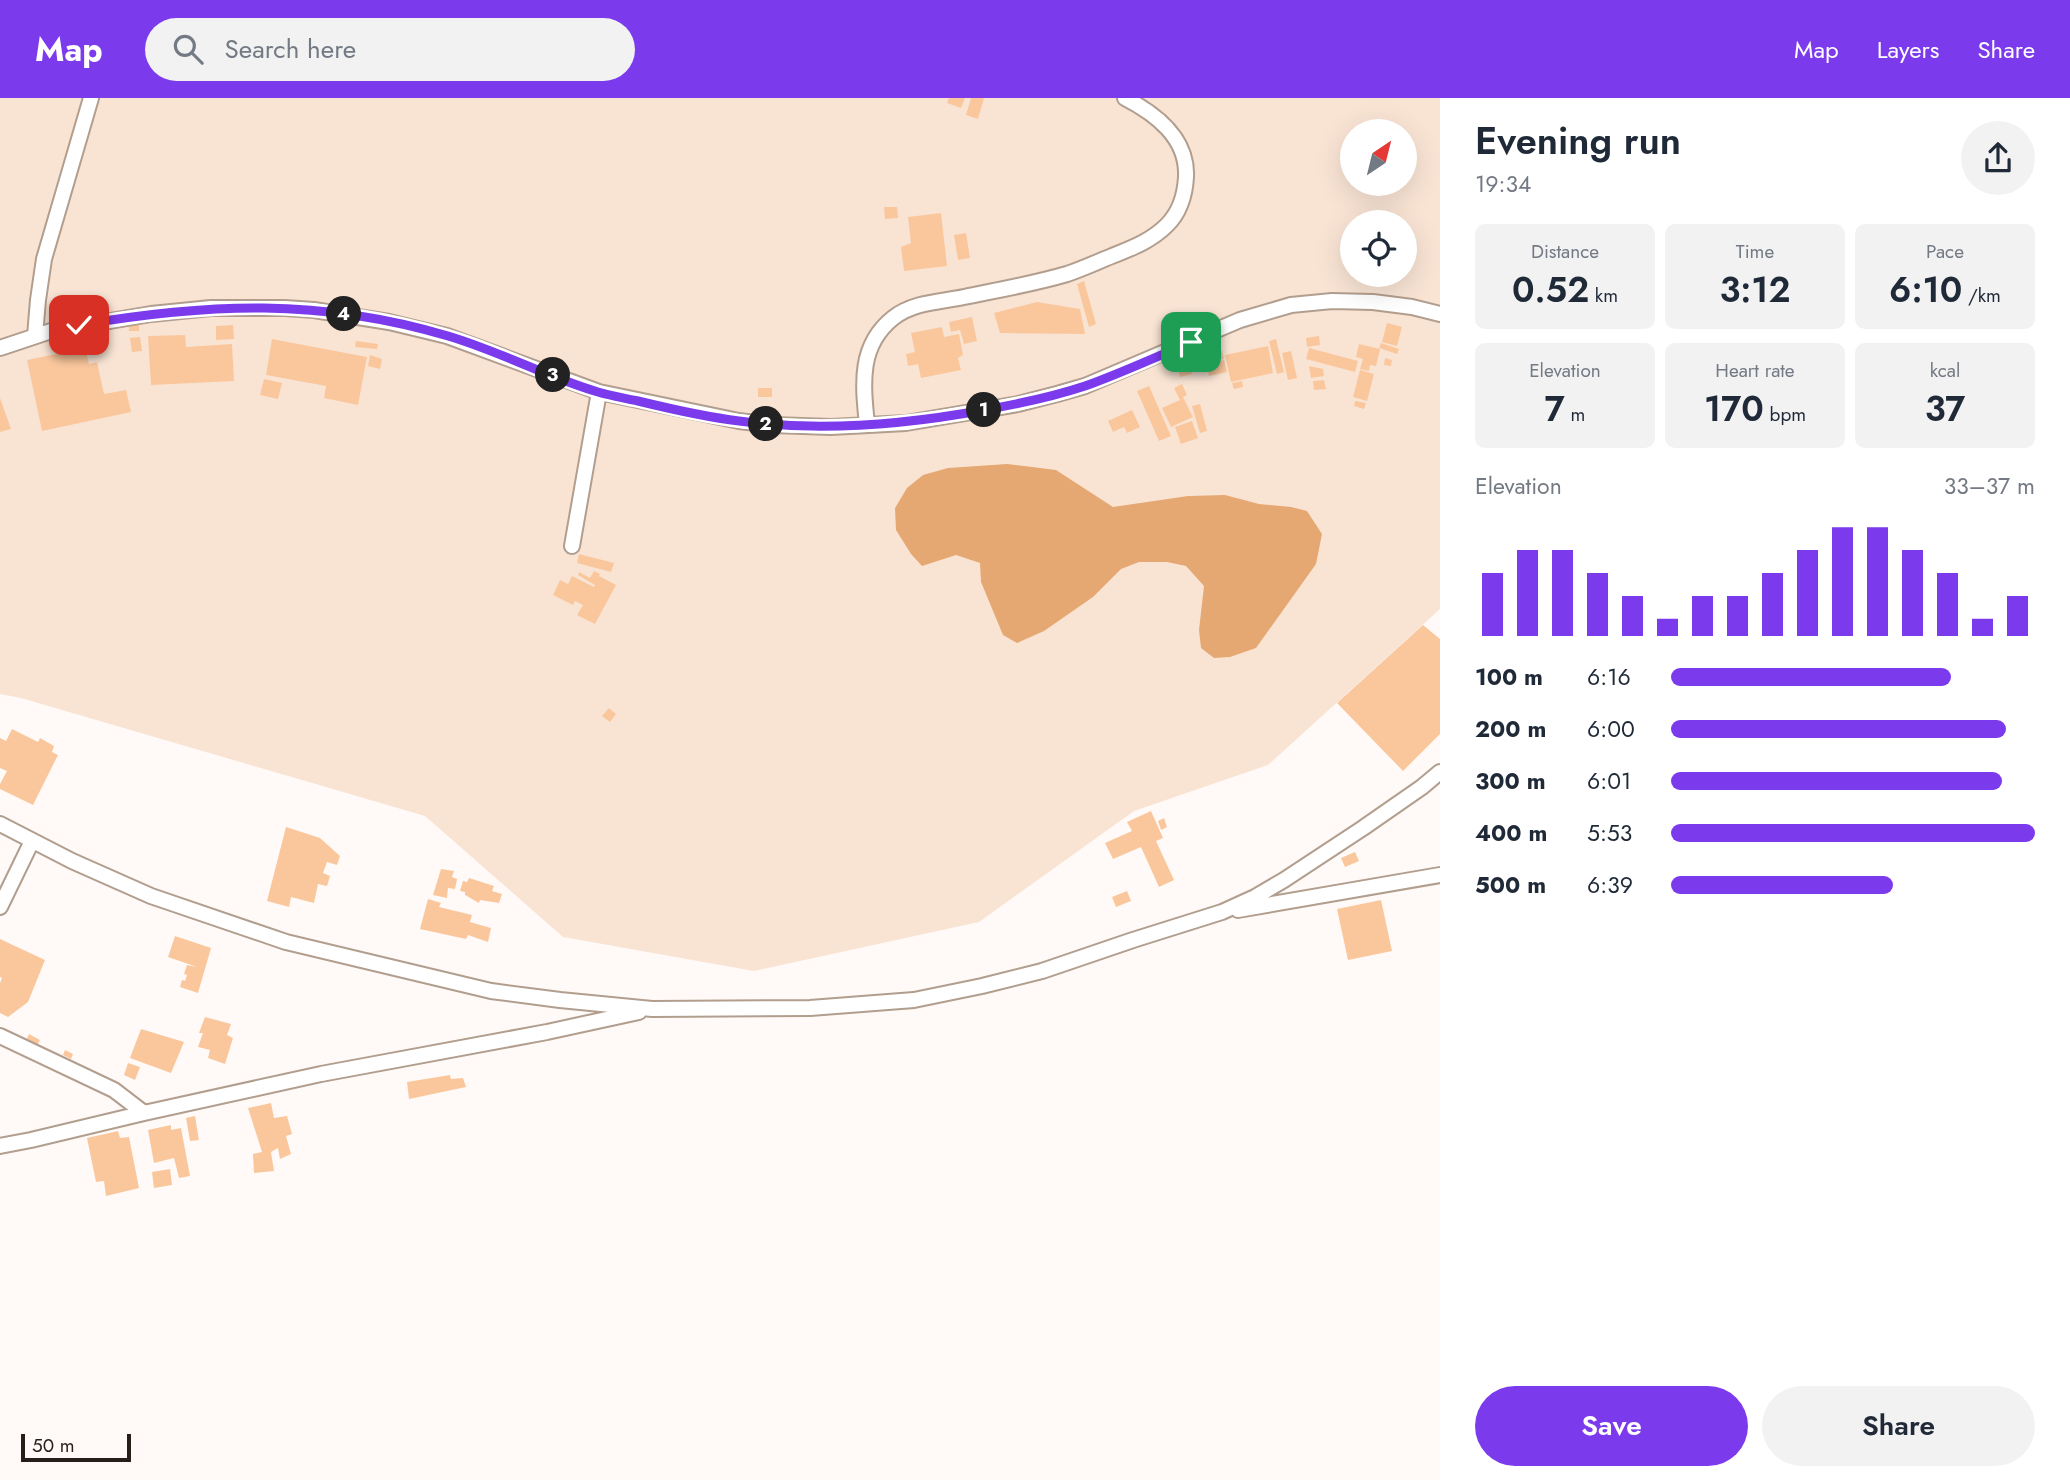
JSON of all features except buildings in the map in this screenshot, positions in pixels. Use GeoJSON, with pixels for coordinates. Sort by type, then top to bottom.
{"type":"FeatureCollection","features":[{"type":"Feature","properties":{"kind":"street"},"geometry":{"type":"LineString","coordinates":[[35,336],[44,260],[91,98]]}},
{"type":"Feature","properties":{"kind":"street"},"geometry":{"type":"LineString","coordinates":[[867,425],[864,363],[879,332],[900,313],[926,303],[1023,285],[1070,273],[1149,239],[1173,218],[1185,191],[1186,171],[1182,150],[1168,127],[1141,106],[1125,98]]}},
{"type":"Feature","properties":{"kind":"street"},"geometry":{"type":"LineString","coordinates":[[0,348],[79,325],[179,310],[249,307],[314,310],[388,322],[447,336],[599,393],[738,421],[804,426],[867,425],[906,423],[970,413],[1018,404],[1085,386],[1221,327],[1291,304],[1332,300],[1373,302],[1440,314]]}},
{"type":"Feature","properties":{"kind":"street"},"geometry":{"type":"LineString","coordinates":[[572,546],[599,393]]}},
{"type":"Feature","properties":{"kind":"street"},"geometry":{"type":"LineString","coordinates":[[0,824],[151,896],[286,942],[491,991],[653,1009],[847,1006],[933,997],[1042,971],[1222,912],[1284,880],[1363,828],[1440,772]]}},
{"type":"Feature","properties":{"kind":"street"},"geometry":{"type":"LineString","coordinates":[[0,907],[32,841]]}},
{"type":"Feature","properties":{"kind":"street"},"geometry":{"type":"LineString","coordinates":[[1222,912],[1440,876]]}},
{"type":"Feature","properties":{"kind":"street"},"geometry":{"type":"LineString","coordinates":[[0,1146],[321,1074],[547,1032],[653,1009]]}},
{"type":"Feature","properties":{"kind":"street"},"geometry":{"type":"LineString","coordinates":[[0,1036],[114,1090],[144,1113]]}},
{"type":"Feature","properties":{"kind":"shaded area"},"geometry":{"type":"Polygon","coordinates":[[[0,98],[1440,98],[1440,609],[1268,765],[1134,811],[979,922],[754,971],[563,937],[425,816],[0,694],[0,98]]]}},
{"type":"Feature","properties":{"kind":"shaded area"},"geometry":{"type":"Polygon","coordinates":[[[1007,464],[1056,470],[1113,507],[1188,496],[1225,495],[1259,504],[1307,511],[1322,534],[1316,564],[1256,648],[1230,657],[1214,658],[1201,648],[1199,630],[1204,586],[1186,566],[1167,562],[1139,562],[1121,569],[1093,597],[1044,631],[1017,643],[1003,635],[981,582],[980,563],[956,555],[922,566],[896,530],[895,508],[907,488],[923,475],[948,468],[1007,464]]]}},
{"type":"Feature","properties":{"kind":"route"},"geometry":{"type":"LineString","coordinates":[[79,325],[179,310],[249,307],[314,310],[388,322],[447,336],[599,393],[738,421],[831,427],[906,423],[1018,404],[1085,386],[1191,342]]}}]}
